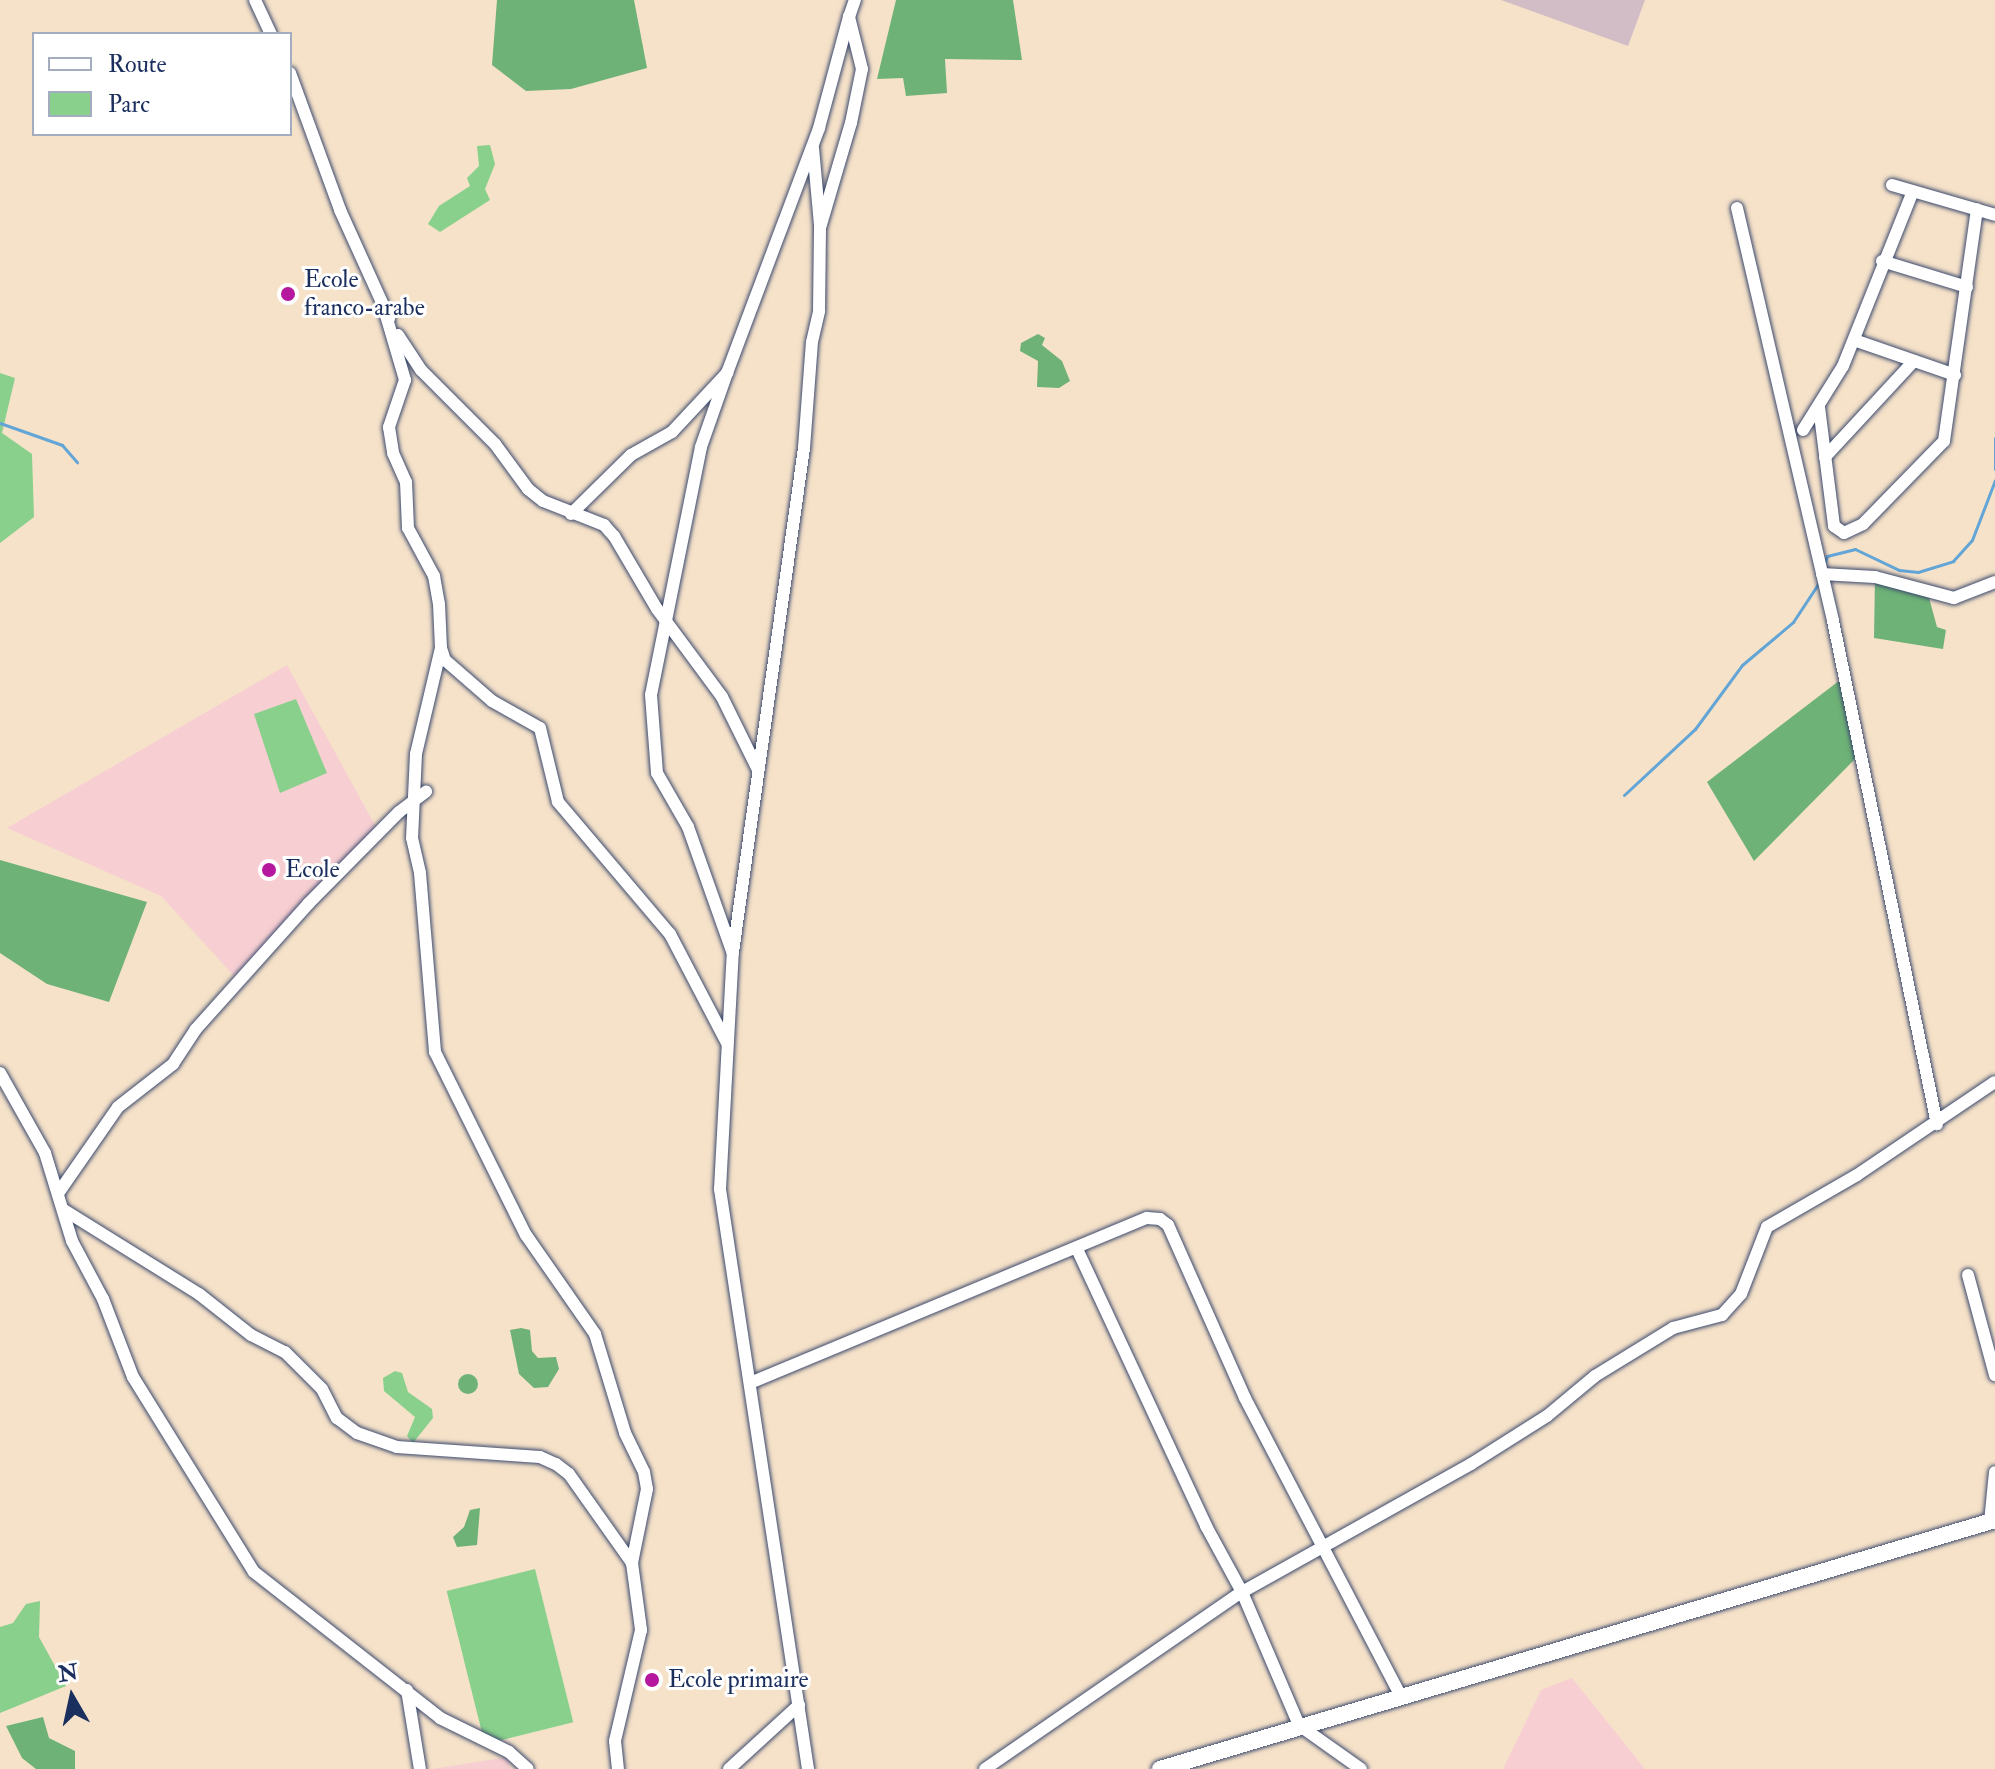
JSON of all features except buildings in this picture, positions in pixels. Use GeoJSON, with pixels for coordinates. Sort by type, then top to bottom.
{"type":"FeatureCollection","features":[{"type":"Feature","properties":{"kind":"main road"},"geometry":{"type":"LineString","coordinates":[[1160,1769],[1299,1725],[1992,1521]]}},
{"type":"Feature","properties":{"kind":"street"},"geometry":{"type":"LineString","coordinates":[[255,0],[270,32]]}},
{"type":"Feature","properties":{"kind":"street"},"geometry":{"type":"LineString","coordinates":[[733,952],[688,827],[657,773],[651,695],[701,447],[813,140],[855,0]]}},
{"type":"Feature","properties":{"kind":"street"},"geometry":{"type":"LineString","coordinates":[[820,228],[862,69],[849,17]]}},
{"type":"Feature","properties":{"kind":"street"},"geometry":{"type":"LineString","coordinates":[[292,78],[340,210],[385,312],[408,354],[495,444],[528,489],[571,514],[604,525],[614,536],[666,622],[722,697],[758,770]]}},
{"type":"Feature","properties":{"kind":"street"},"geometry":{"type":"LineString","coordinates":[[808,1769],[721,1206],[733,952],[758,770],[767,732],[774,636],[804,448],[819,311],[820,228],[813,140]]}},
{"type":"Feature","properties":{"kind":"street"},"geometry":{"type":"LineString","coordinates":[[1892,185],[1995,215]]}},
{"type":"Feature","properties":{"kind":"street"},"geometry":{"type":"LineString","coordinates":[[1803,430],[1819,407],[1854,340],[1882,261],[1913,191]]}},
{"type":"Feature","properties":{"kind":"street"},"geometry":{"type":"LineString","coordinates":[[1737,208],[1822,574],[1937,1124]]}},
{"type":"Feature","properties":{"kind":"street"},"geometry":{"type":"LineString","coordinates":[[1819,407],[1834,526],[1837,532],[1855,530],[1944,441],[1977,209]]}},
{"type":"Feature","properties":{"kind":"street"},"geometry":{"type":"LineString","coordinates":[[1882,261],[1967,287]]}},
{"type":"Feature","properties":{"kind":"street"},"geometry":{"type":"LineString","coordinates":[[385,312],[405,380],[389,427],[393,453],[406,482],[408,528],[434,576],[441,648],[445,660],[492,701],[540,728],[558,802],[670,934],[729,1048]]}},
{"type":"Feature","properties":{"kind":"street"},"geometry":{"type":"LineString","coordinates":[[1854,340],[1955,375]]}},
{"type":"Feature","properties":{"kind":"street"},"geometry":{"type":"LineString","coordinates":[[1825,457],[1914,361]]}},
{"type":"Feature","properties":{"kind":"street"},"geometry":{"type":"LineString","coordinates":[[571,514],[631,455],[672,432],[727,373]]}},
{"type":"Feature","properties":{"kind":"street"},"geometry":{"type":"LineString","coordinates":[[1822,574],[1875,577],[1954,598],[1995,582]]}},
{"type":"Feature","properties":{"kind":"street"},"geometry":{"type":"LineString","coordinates":[[441,648],[416,754],[412,838],[420,873],[435,1052],[526,1235],[595,1334],[625,1433],[644,1472],[647,1489],[632,1563],[642,1617],[615,1741],[618,1769]]}},
{"type":"Feature","properties":{"kind":"street"},"geometry":{"type":"LineString","coordinates":[[59,1192],[118,1107],[173,1064],[196,1029],[285,929],[426,792]]}},
{"type":"Feature","properties":{"kind":"street"},"geometry":{"type":"LineString","coordinates":[[0,1073],[45,1153],[72,1241],[103,1299],[139,1388],[244,1558],[320,1627],[464,1734],[509,1752],[528,1769]]}},
{"type":"Feature","properties":{"kind":"street"},"geometry":{"type":"LineString","coordinates":[[985,1769],[1242,1592],[1321,1545],[1471,1464],[1673,1328],[1722,1315],[1741,1294],[1767,1227],[1937,1124],[1974,1092],[1995,1082]]}},
{"type":"Feature","properties":{"kind":"street"},"geometry":{"type":"LineString","coordinates":[[64,1210],[199,1294],[251,1335],[285,1352],[322,1389],[337,1418],[357,1433],[397,1447],[540,1457],[556,1464],[569,1474],[632,1563]]}},
{"type":"Feature","properties":{"kind":"street"},"geometry":{"type":"LineString","coordinates":[[750,1383],[1147,1218],[1168,1225],[1198,1299],[1400,1695]]}},
{"type":"Feature","properties":{"kind":"street"},"geometry":{"type":"LineString","coordinates":[[1077,1249],[1206,1526],[1242,1592],[1299,1725],[1361,1769]]}},
{"type":"Feature","properties":{"kind":"street"},"geometry":{"type":"LineString","coordinates":[[1968,1275],[1995,1375]]}},
{"type":"Feature","properties":{"kind":"street"},"geometry":{"type":"LineString","coordinates":[[1992,1521],[1995,1472]]}},
{"type":"Feature","properties":{"kind":"street"},"geometry":{"type":"LineString","coordinates":[[407,1690],[420,1769]]}},
{"type":"Feature","properties":{"kind":"street"},"geometry":{"type":"LineString","coordinates":[[729,1769],[799,1705]]}},
{"type":"Feature","properties":{"kind":"street"},"geometry":{"type":"LineString","coordinates":[[1192,1759],[1207,1769]]}},
{"type":"Feature","properties":{"kind":"shaded area"},"geometry":{"type":"Polygon","coordinates":[[[1501,0],[1645,0],[1628,46],[1501,0]]]}},
{"type":"Feature","properties":{"kind":"shaded area"},"geometry":{"type":"Polygon","coordinates":[[[287,665],[376,827],[234,976],[161,896],[7,828],[287,665]]]}},
{"type":"Feature","properties":{"kind":"shaded area"},"geometry":{"type":"Polygon","coordinates":[[[1572,1678],[1645,1769],[1503,1769],[1541,1690],[1572,1678]]]}},
{"type":"Feature","properties":{"kind":"shaded area"},"geometry":{"type":"Polygon","coordinates":[[[508,1757],[510,1769],[432,1769],[508,1757]]]}},
{"type":"Feature","properties":{"kind":"green space"},"geometry":{"type":"Polygon","coordinates":[[[497,0],[634,0],[647,68],[571,89],[526,91],[492,65],[497,0]]]}},
{"type":"Feature","properties":{"kind":"green space"},"geometry":{"type":"Polygon","coordinates":[[[896,0],[1013,0],[1022,60],[945,59],[947,93],[906,96],[903,78],[877,79],[896,0]]]}},
{"type":"Feature","properties":{"kind":"green space"},"geometry":{"type":"Polygon","coordinates":[[[490,145],[495,164],[485,189],[490,200],[440,232],[428,224],[439,206],[470,186],[467,178],[479,166],[477,146],[490,145]]]}},
{"type":"Feature","properties":{"kind":"green space"},"geometry":{"type":"Polygon","coordinates":[[[1038,334],[1045,338],[1042,345],[1062,361],[1070,381],[1059,388],[1037,387],[1038,361],[1020,351],[1021,343],[1038,334]]]}},
{"type":"Feature","properties":{"kind":"green space"},"geometry":{"type":"Polygon","coordinates":[[[0,373],[15,378],[2,433],[32,454],[34,517],[0,543],[0,373]]]}},
{"type":"Feature","properties":{"kind":"green space"},"geometry":{"type":"Polygon","coordinates":[[[1875,577],[1928,594],[1937,627],[1946,630],[1943,649],[1874,638],[1875,577]]]}},
{"type":"Feature","properties":{"kind":"green space"},"geometry":{"type":"Polygon","coordinates":[[[1844,677],[1859,755],[1754,861],[1707,782],[1844,677]]]}},
{"type":"Feature","properties":{"kind":"green space"},"geometry":{"type":"Polygon","coordinates":[[[296,699],[327,773],[280,793],[254,714],[296,699]]]}},
{"type":"Feature","properties":{"kind":"green space"},"geometry":{"type":"Polygon","coordinates":[[[0,860],[147,902],[109,1002],[47,984],[0,953],[0,860]]]}},
{"type":"Feature","properties":{"kind":"green space"},"geometry":{"type":"Polygon","coordinates":[[[510,1330],[530,1330],[532,1351],[538,1358],[556,1357],[559,1369],[548,1387],[534,1388],[519,1374],[510,1330]]]}},
{"type":"Feature","properties":{"kind":"green space"},"geometry":{"type":"Polygon","coordinates":[[[395,1371],[402,1373],[408,1392],[432,1409],[433,1418],[413,1443],[407,1436],[415,1417],[384,1391],[383,1378],[395,1371]]]}},
{"type":"Feature","properties":{"kind":"green space"},"geometry":{"type":"Polygon","coordinates":[[[468,1374],[475,1377],[478,1384],[475,1391],[468,1394],[461,1391],[458,1384],[461,1377],[468,1374]]]}},
{"type":"Feature","properties":{"kind":"green space"},"geometry":{"type":"Polygon","coordinates":[[[480,1508],[477,1545],[457,1547],[453,1537],[464,1527],[470,1510],[480,1508]]]}},
{"type":"Feature","properties":{"kind":"green space"},"geometry":{"type":"Polygon","coordinates":[[[535,1569],[573,1722],[485,1744],[447,1591],[535,1569]]]}},
{"type":"Feature","properties":{"kind":"green space"},"geometry":{"type":"Polygon","coordinates":[[[40,1601],[39,1637],[66,1686],[0,1713],[0,1627],[13,1623],[26,1604],[40,1601]]]}},
{"type":"Feature","properties":{"kind":"green space"},"geometry":{"type":"Polygon","coordinates":[[[43,1717],[49,1738],[75,1751],[75,1769],[36,1769],[22,1758],[6,1726],[43,1717]]]}},
{"type":"Feature","properties":{"kind":"waterway"},"geometry":{"type":"LineString","coordinates":[[0,423],[62,445],[77,462]]}},
{"type":"Feature","properties":{"kind":"waterway"},"geometry":{"type":"LineString","coordinates":[[1995,438],[1995,469]]}},
{"type":"Feature","properties":{"kind":"waterway"},"geometry":{"type":"LineString","coordinates":[[1825,562],[1827,556],[1855,549],[1899,570],[1918,572],[1953,561],[1972,540],[1995,480]]}},
{"type":"Feature","properties":{"kind":"waterway"},"geometry":{"type":"LineString","coordinates":[[1624,795],[1695,729],[1742,665],[1793,622],[1820,581]]}},
{"type":"Feature","properties":{"kind":"place","name":"Ecole franco-arabe"},"geometry":{"type":"Point","coordinates":[288,294]}},
{"type":"Feature","properties":{"kind":"place","name":"Ecole"},"geometry":{"type":"Point","coordinates":[269,870]}},
{"type":"Feature","properties":{"kind":"place","name":"Ecole primaire"},"geometry":{"type":"Point","coordinates":[652,1680]}}]}
